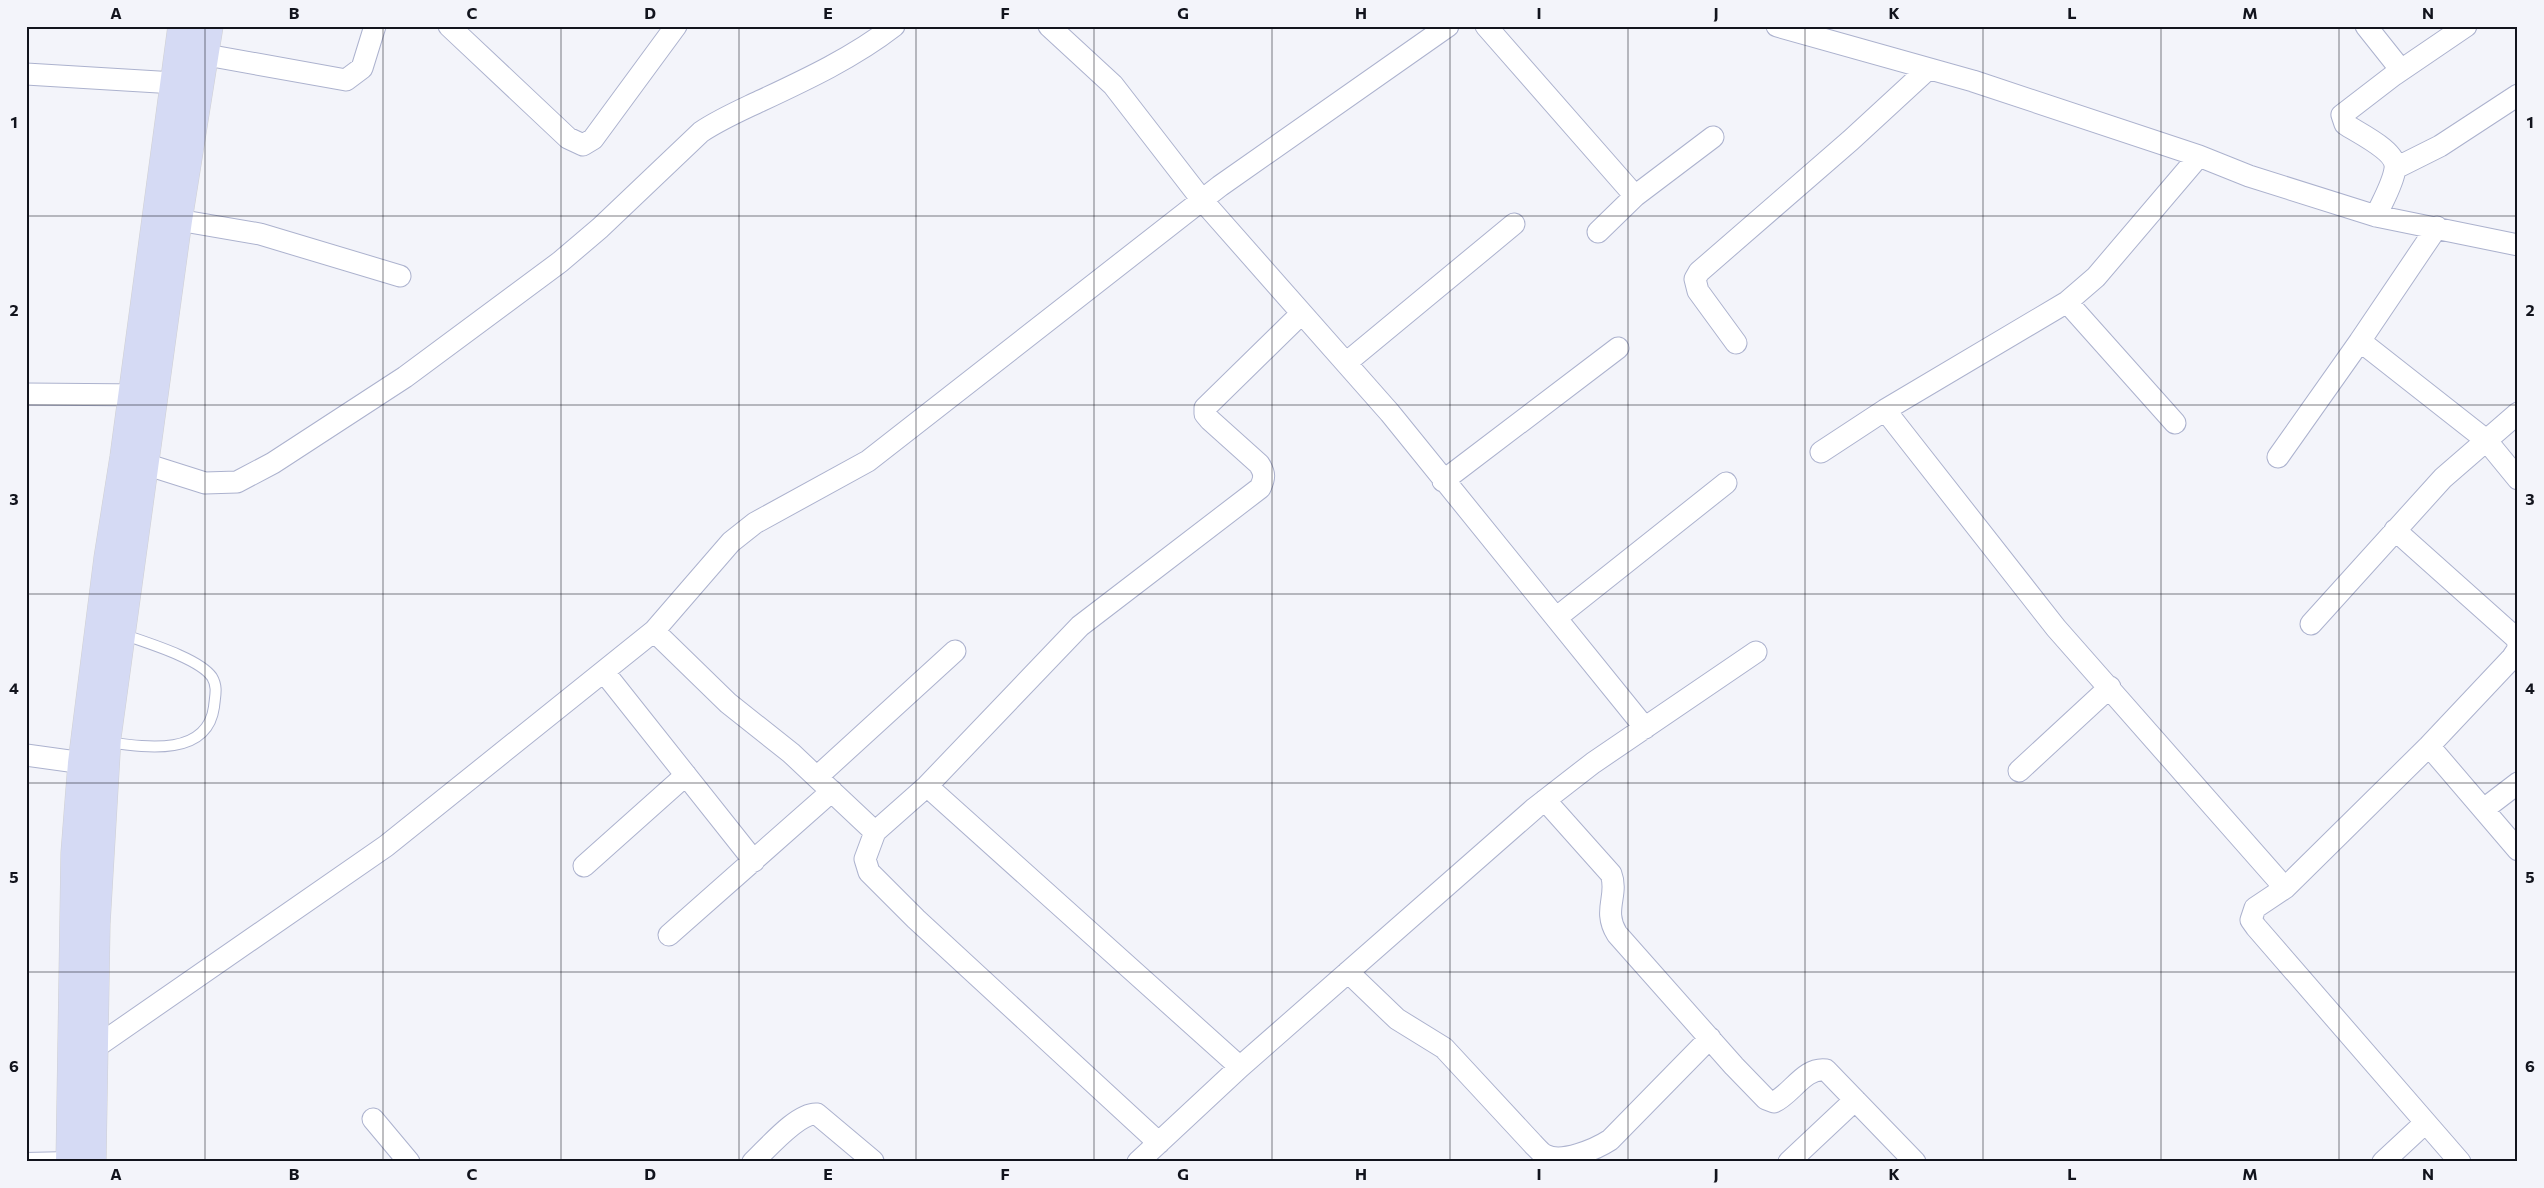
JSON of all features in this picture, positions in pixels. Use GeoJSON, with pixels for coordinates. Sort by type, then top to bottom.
{"type":"FeatureCollection","features":[{"type":"Feature","properties":{"kind":"main road"},"geometry":{"type":"LineString","coordinates":[[77,1160],[93,1049],[99,849],[98,757],[143,395],[175,83],[188,44],[208,26]]}},
{"type":"Feature","properties":{"kind":"main road"},"geometry":{"type":"LineString","coordinates":[[77,1160],[75,853],[98,757],[121,634],[145,464],[143,395],[178,220],[188,44]]}},
{"type":"Feature","properties":{"kind":"street"},"geometry":{"type":"LineString","coordinates":[[188,44],[346,80],[362,68],[375,26]]}},
{"type":"Feature","properties":{"kind":"street"},"geometry":{"type":"LineString","coordinates":[[450,26],[568,138],[583,145],[593,139],[676,26]]}},
{"type":"Feature","properties":{"kind":"street"},"geometry":{"type":"LineString","coordinates":[[145,464],[205,483],[237,482],[273,463],[405,377],[560,262],[600,228],[707,128],[719,120],[873,43],[894,26]]}},
{"type":"Feature","properties":{"kind":"street"},"geometry":{"type":"LineString","coordinates":[[1049,26],[1113,85],[1202,200],[1390,413],[1443,481],[1645,728]]}},
{"type":"Feature","properties":{"kind":"street"},"geometry":{"type":"LineString","coordinates":[[93,1049],[386,846],[654,631],[731,542],[755,523],[868,461],[1202,200],[1448,26]]}},
{"type":"Feature","properties":{"kind":"street"},"geometry":{"type":"LineString","coordinates":[[1486,26],[1635,196]]}},
{"type":"Feature","properties":{"kind":"street"},"geometry":{"type":"LineString","coordinates":[[1777,26],[1927,70],[1973,81],[2199,156],[2249,176],[2376,216],[2518,245]]}},
{"type":"Feature","properties":{"kind":"street"},"geometry":{"type":"LineString","coordinates":[[2366,26],[2402,70]]}},
{"type":"Feature","properties":{"kind":"street"},"geometry":{"type":"LineString","coordinates":[[2376,216],[2396,168],[2394,160],[2388,152],[2345,124],[2342,114],[2466,26]]}},
{"type":"Feature","properties":{"kind":"street"},"geometry":{"type":"LineString","coordinates":[[1736,343],[1698,291],[1695,279],[1699,272],[1851,140],[1927,70]]}},
{"type":"Feature","properties":{"kind":"street"},"geometry":{"type":"LineString","coordinates":[[26,74],[175,83]]}},
{"type":"Feature","properties":{"kind":"street"},"geometry":{"type":"LineString","coordinates":[[2396,168],[2440,146],[2518,95]]}},
{"type":"Feature","properties":{"kind":"street"},"geometry":{"type":"LineString","coordinates":[[1598,232],[1635,196],[1714,137]]}},
{"type":"Feature","properties":{"kind":"street"},"geometry":{"type":"LineString","coordinates":[[1821,452],[1884,410],[2067,302],[2096,277],[2199,156]]}},
{"type":"Feature","properties":{"kind":"street"},"geometry":{"type":"LineString","coordinates":[[178,220],[260,234],[400,276]]}},
{"type":"Feature","properties":{"kind":"street"},"geometry":{"type":"LineString","coordinates":[[1346,363],[1514,224]]}},
{"type":"Feature","properties":{"kind":"street"},"geometry":{"type":"LineString","coordinates":[[2278,457],[2437,227]]}},
{"type":"Feature","properties":{"kind":"street"},"geometry":{"type":"LineString","coordinates":[[2067,302],[2175,423]]}},
{"type":"Feature","properties":{"kind":"street"},"geometry":{"type":"LineString","coordinates":[[1159,1143],[916,919],[869,872],[865,859],[875,832],[927,786],[1080,626],[1260,488],[1264,479],[1264,471],[1259,464],[1210,420],[1205,414],[1205,408],[1301,314]]}},
{"type":"Feature","properties":{"kind":"street"},"geometry":{"type":"LineString","coordinates":[[2360,341],[2486,440],[2518,479]]}},
{"type":"Feature","properties":{"kind":"street"},"geometry":{"type":"LineString","coordinates":[[1443,481],[1618,348]]}},
{"type":"Feature","properties":{"kind":"street"},"geometry":{"type":"LineString","coordinates":[[26,394],[143,395]]}},
{"type":"Feature","properties":{"kind":"street"},"geometry":{"type":"LineString","coordinates":[[1884,410],[2056,628],[2110,687],[2285,888]]}},
{"type":"Feature","properties":{"kind":"street"},"geometry":{"type":"LineString","coordinates":[[2311,624],[2444,478],[2518,414]]}},
{"type":"Feature","properties":{"kind":"street"},"geometry":{"type":"LineString","coordinates":[[1556,618],[1726,483]]}},
{"type":"Feature","properties":{"kind":"street"},"geometry":{"type":"LineString","coordinates":[[2395,530],[2517,639],[2518,647],[2512,658],[2430,746],[2285,888],[2255,908],[2252,920],[2460,1162]]}},
{"type":"Feature","properties":{"kind":"street"},"geometry":{"type":"LineString","coordinates":[[654,631],[728,703],[825,784],[875,832]]}},
{"type":"Feature","properties":{"kind":"street"},"geometry":{"type":"LineString","coordinates":[[669,936],[754,861],[825,784],[955,651]]}},
{"type":"Feature","properties":{"kind":"street"},"geometry":{"type":"LineString","coordinates":[[1138,1162],[1240,1067],[1545,800],[1645,728],[1756,652]]}},
{"type":"Feature","properties":{"kind":"street"},"geometry":{"type":"LineString","coordinates":[[604,672],[754,861]]}},
{"type":"Feature","properties":{"kind":"street"},"geometry":{"type":"LineString","coordinates":[[2020,771],[2110,687]]}},
{"type":"Feature","properties":{"kind":"street"},"geometry":{"type":"LineString","coordinates":[[2430,746],[2518,850]]}},
{"type":"Feature","properties":{"kind":"street"},"geometry":{"type":"LineString","coordinates":[[26,755],[98,757]]}},
{"type":"Feature","properties":{"kind":"street"},"geometry":{"type":"LineString","coordinates":[[584,866],[686,775]]}},
{"type":"Feature","properties":{"kind":"street"},"geometry":{"type":"LineString","coordinates":[[2484,809],[2518,783]]}},
{"type":"Feature","properties":{"kind":"street"},"geometry":{"type":"LineString","coordinates":[[927,786],[1240,1067]]}},
{"type":"Feature","properties":{"kind":"street"},"geometry":{"type":"LineString","coordinates":[[1545,800],[1611,874],[1613,880],[1609,912],[1610,924],[1617,934],[1740,1073],[1766,1099],[1774,1102],[1781,1099],[1810,1072],[1818,1069],[1826,1070],[1915,1162]]}},
{"type":"Feature","properties":{"kind":"street"},"geometry":{"type":"LineString","coordinates":[[1348,972],[1396,1018],[1444,1048],[1533,1144],[1546,1155],[1559,1158],[1595,1150],[1610,1140],[1710,1038]]}},
{"type":"Feature","properties":{"kind":"street"},"geometry":{"type":"LineString","coordinates":[[1789,1162],[1855,1100]]}},
{"type":"Feature","properties":{"kind":"street"},"geometry":{"type":"LineString","coordinates":[[753,1162],[797,1121],[811,1114],[816,1114],[873,1161]]}},
{"type":"Feature","properties":{"kind":"street"},"geometry":{"type":"LineString","coordinates":[[372,1119],[409,1162]]}},
{"type":"Feature","properties":{"kind":"street"},"geometry":{"type":"LineString","coordinates":[[2383,1162],[2425,1123]]}},
{"type":"Feature","properties":{"kind":"lane"},"geometry":{"type":"LineString","coordinates":[[98,757],[145,748],[168,747],[189,741],[203,730],[213,712],[216,687],[211,675],[187,659],[121,634]]}},
{"type":"Feature","properties":{"kind":"lane"},"geometry":{"type":"LineString","coordinates":[[26,1158],[77,1160]]}}]}
